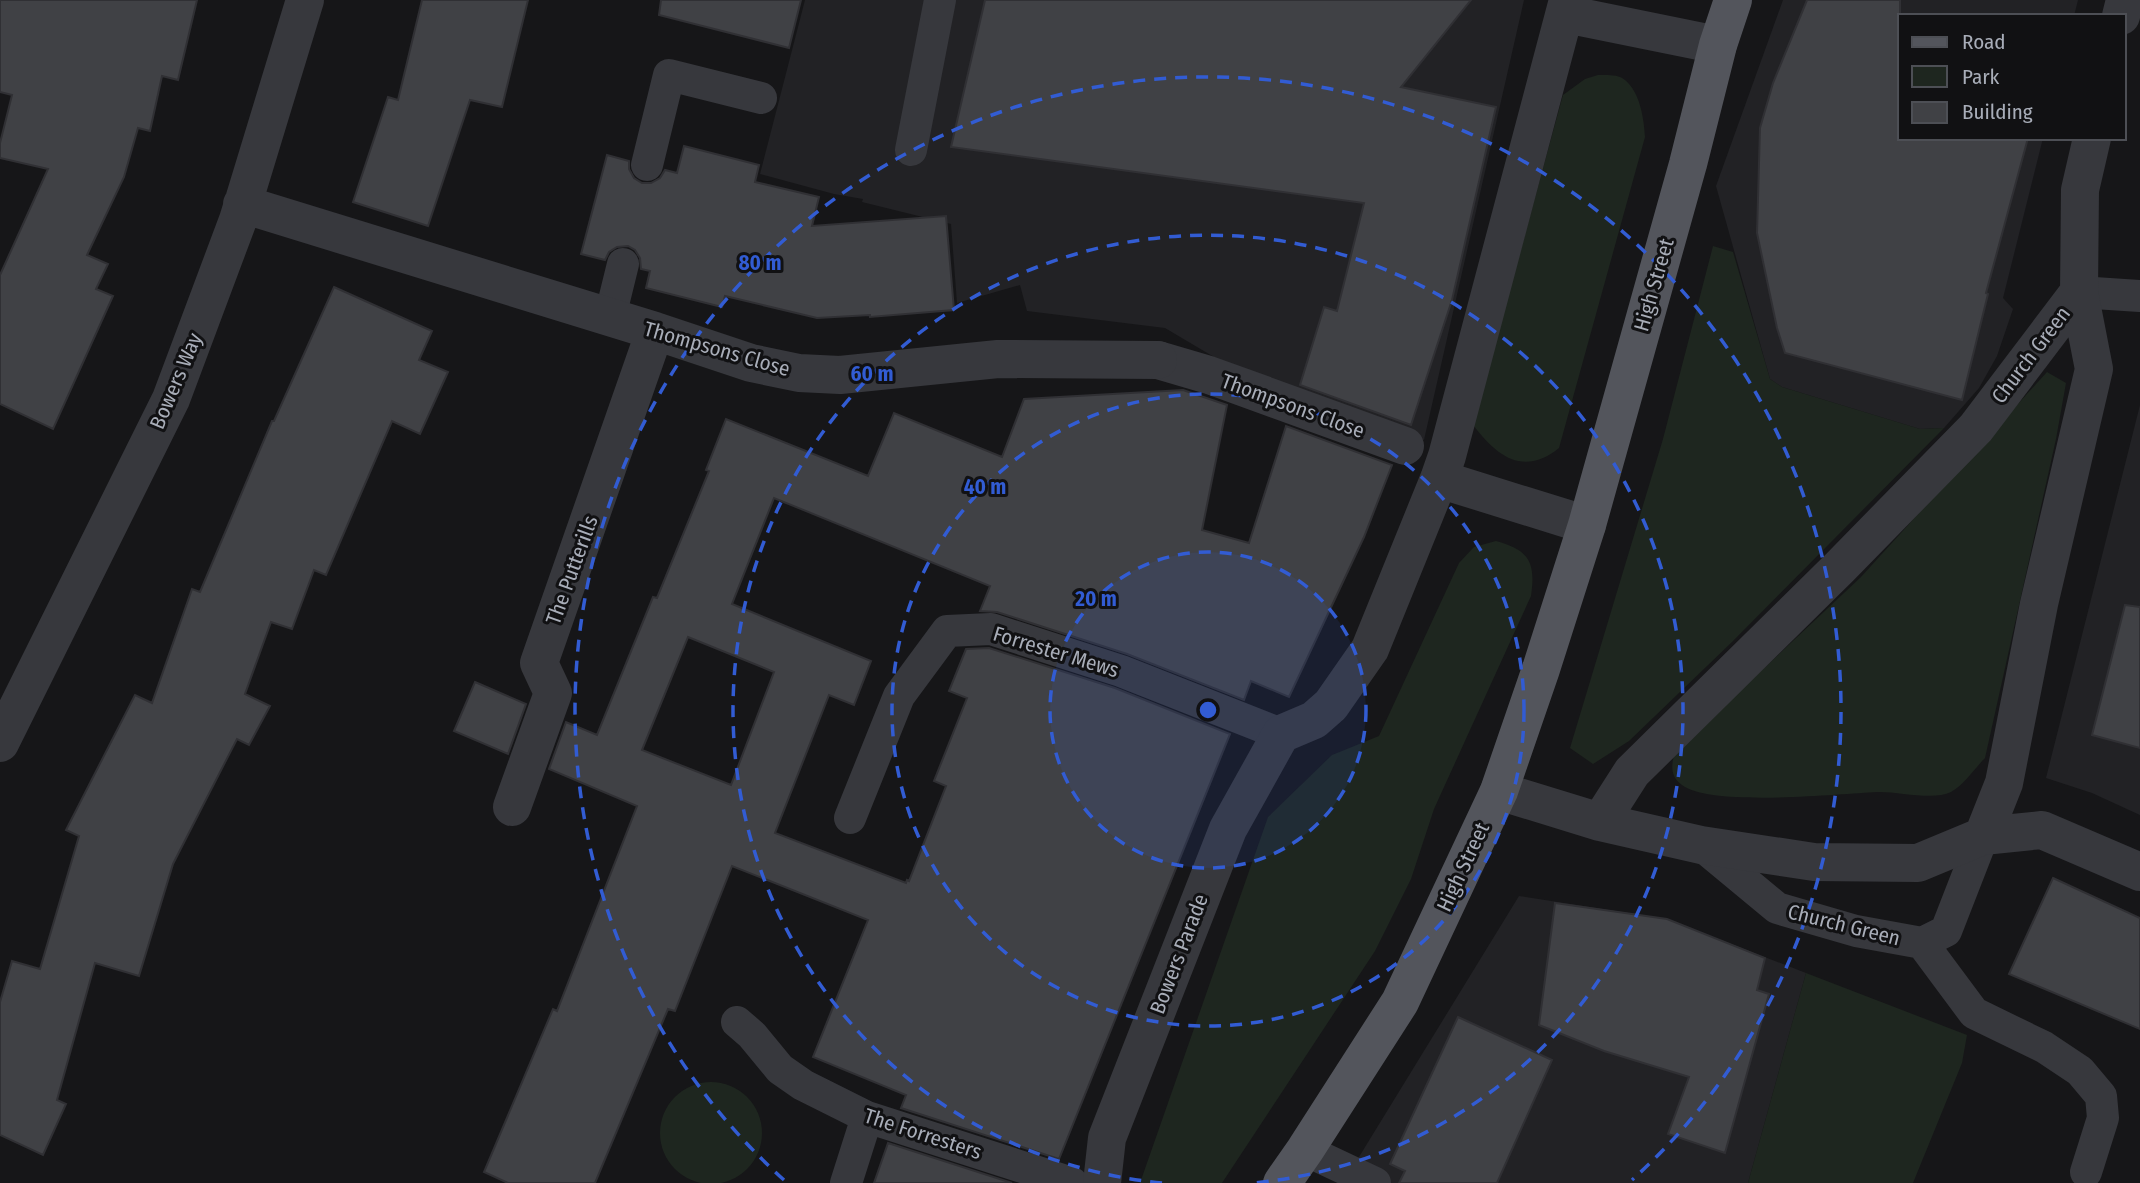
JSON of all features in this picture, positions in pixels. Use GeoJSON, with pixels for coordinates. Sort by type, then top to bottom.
{"type":"FeatureCollection","features":[{"type":"Feature","properties":{"kind":"main road","name":"High Street"},"geometry":{"type":"LineString","coordinates":[[1282,1183],[1400,1002],[1499,791],[1587,525],[1718,45],[1733,0]]}},
{"type":"Feature","properties":{"kind":"street","name":"Bowers Way"},"geometry":{"type":"LineString","coordinates":[[0,743],[171,399],[239,220],[305,0]]}},
{"type":"Feature","properties":{"kind":"street"},"geometry":{"type":"LineString","coordinates":[[1281,734],[1314,720],[1331,705],[1370,649],[1439,479],[1567,7],[1718,45]]}},
{"type":"Feature","properties":{"kind":"street"},"geometry":{"type":"LineString","coordinates":[[2079,292],[2080,190],[2092,140]]}},
{"type":"Feature","properties":{"kind":"street","name":"Thompsons Close"},"geometry":{"type":"LineString","coordinates":[[242,204],[751,363],[799,373],[841,375],[998,359],[1158,360],[1209,375],[1405,446]]}},
{"type":"Feature","properties":{"kind":"street","name":"Church Green"},"geometry":{"type":"LineString","coordinates":[[1600,822],[1632,772],[1840,567],[1976,428],[2079,292]]}},
{"type":"Feature","properties":{"kind":"street","name":"Church Green"},"geometry":{"type":"LineString","coordinates":[[1499,791],[1600,822],[1701,845],[1814,862],[1918,863],[1983,836],[2004,783],[2039,604],[2094,369],[2079,292]]}},
{"type":"Feature","properties":{"kind":"street","name":"The Putterills"},"geometry":{"type":"LineString","coordinates":[[512,807],[552,693],[538,663],[655,331]]}},
{"type":"Feature","properties":{"kind":"street"},"geometry":{"type":"LineString","coordinates":[[1439,479],[1587,525]]}},
{"type":"Feature","properties":{"kind":"street","name":"Bowers Parade"},"geometry":{"type":"LineString","coordinates":[[1102,1183],[1107,1138],[1228,829],[1281,734]]}},
{"type":"Feature","properties":{"kind":"street"},"geometry":{"type":"LineString","coordinates":[[1983,836],[2042,830],[2140,872]]}},
{"type":"Feature","properties":{"kind":"lane"},"geometry":{"type":"LineString","coordinates":[[911,149],[940,0]]}},
{"type":"Feature","properties":{"kind":"lane"},"geometry":{"type":"LineString","coordinates":[[647,165],[669,75],[761,98]]}},
{"type":"Feature","properties":{"kind":"lane"},"geometry":{"type":"LineString","coordinates":[[610,317],[622,264]]}},
{"type":"Feature","properties":{"kind":"lane"},"geometry":{"type":"LineString","coordinates":[[2079,292],[2140,296]]}},
{"type":"Feature","properties":{"kind":"lane","name":"Forrester Mews"},"geometry":{"type":"LineString","coordinates":[[850,818],[899,696],[947,631],[991,629],[1121,671],[1281,734]]}},
{"type":"Feature","properties":{"kind":"lane","name":"Church Green"},"geometry":{"type":"LineString","coordinates":[[1701,845],[1777,908],[1856,931],[1922,943],[1946,931],[1983,836]]}},
{"type":"Feature","properties":{"kind":"lane"},"geometry":{"type":"LineString","coordinates":[[1922,943],[1974,1013],[2043,1047],[2080,1071],[2101,1096],[2103,1118],[2086,1172]]}},
{"type":"Feature","properties":{"kind":"lane","name":"The Forresters"},"geometry":{"type":"LineString","coordinates":[[737,1022],[752,1035],[780,1069],[803,1085],[867,1117],[1072,1183]]}},
{"type":"Feature","properties":{"kind":"lane"},"geometry":{"type":"LineString","coordinates":[[846,1183],[867,1117]]}},
{"type":"Feature","properties":{"kind":"lane"},"geometry":{"type":"LineString","coordinates":[[1305,1150],[1375,1183]]}},
{"type":"Feature","properties":{"kind":"shaded area"},"geometry":{"type":"Polygon","coordinates":[[[805,0],[1524,0],[1424,440],[1236,370],[1165,328],[1027,311],[1020,285],[957,303],[951,224],[760,174],[805,0]]]}},
{"type":"Feature","properties":{"kind":"shaded area"},"geometry":{"type":"Polygon","coordinates":[[[1783,0],[2078,0],[2074,14],[1898,14],[1898,140],[2042,140],[2003,298],[2013,309],[1997,356],[1979,388],[1944,428],[1920,429],[1782,387],[1770,379],[1716,186],[1783,0]]]}},
{"type":"Feature","properties":{"kind":"shaded area"},"geometry":{"type":"Polygon","coordinates":[[[2140,405],[2140,815],[2092,793],[2046,778],[2140,405]]]}},
{"type":"Feature","properties":{"kind":"shaded area"},"geometry":{"type":"Polygon","coordinates":[[[1519,896],[1667,919],[1806,973],[1748,1183],[1343,1183],[1519,896]]]}},
{"type":"Feature","properties":{"kind":"green space"},"geometry":{"type":"Polygon","coordinates":[[[1598,75],[1619,77],[1630,85],[1640,106],[1645,137],[1559,448],[1546,457],[1522,462],[1501,454],[1473,425],[1563,95],[1585,79],[1598,75]]]}},
{"type":"Feature","properties":{"kind":"green space"},"geometry":{"type":"Polygon","coordinates":[[[1713,246],[1733,252],[1770,379],[1782,387],[1920,429],[1944,428],[1732,642],[1629,741],[1593,764],[1570,748],[1663,439],[1713,246]]]}},
{"type":"Feature","properties":{"kind":"green space"},"geometry":{"type":"Polygon","coordinates":[[[2047,372],[2066,383],[2056,439],[1985,758],[1969,776],[1951,792],[1935,796],[1877,792],[1775,798],[1719,796],[1697,792],[1678,782],[1672,770],[1675,752],[1861,577],[2047,372]]]}},
{"type":"Feature","properties":{"kind":"green space"},"geometry":{"type":"Polygon","coordinates":[[[1496,541],[1516,549],[1528,559],[1532,574],[1531,596],[1434,809],[1411,879],[1375,951],[1222,1183],[1140,1183],[1268,817],[1332,755],[1379,736],[1459,563],[1474,547],[1496,541]]]}},
{"type":"Feature","properties":{"kind":"green space"},"geometry":{"type":"Polygon","coordinates":[[[1806,973],[1967,1035],[1962,1063],[1913,1183],[1748,1183],[1806,973]]]}},
{"type":"Feature","properties":{"kind":"green space"},"geometry":{"type":"Polygon","coordinates":[[[711,1082],[730,1086],[747,1097],[758,1114],[762,1133],[758,1152],[747,1169],[730,1180],[711,1184],[692,1180],[675,1169],[664,1152],[660,1133],[664,1114],[675,1097],[692,1086],[711,1082]]]}},
{"type":"Feature","properties":{"kind":"building"},"geometry":{"type":"Polygon","coordinates":[[[0,0],[197,0],[178,80],[162,76],[150,131],[138,128],[124,177],[87,255],[108,264],[96,289],[113,296],[53,429],[0,404],[0,275],[48,169],[0,158],[0,143],[12,95],[0,92],[0,0]]]}},
{"type":"Feature","properties":{"kind":"building"},"geometry":{"type":"Polygon","coordinates":[[[422,0],[528,0],[502,107],[470,100],[428,226],[353,202],[388,97],[398,100],[422,0]]]}},
{"type":"Feature","properties":{"kind":"building"},"geometry":{"type":"Polygon","coordinates":[[[661,0],[801,0],[789,48],[659,15],[661,0]]]}},
{"type":"Feature","properties":{"kind":"building"},"geometry":{"type":"Polygon","coordinates":[[[985,0],[1471,0],[1401,87],[1496,107],[1452,300],[1411,425],[1300,385],[1324,307],[1337,311],[1364,203],[951,147],[985,0]]]}},
{"type":"Feature","properties":{"kind":"building"},"geometry":{"type":"Polygon","coordinates":[[[1807,0],[1900,0],[1898,140],[2027,140],[1986,293],[1988,294],[1962,400],[1785,353],[1777,328],[1757,233],[1760,128],[1773,83],[1807,0]]]}},
{"type":"Feature","properties":{"kind":"building"},"geometry":{"type":"Polygon","coordinates":[[[684,146],[759,165],[755,182],[819,197],[812,226],[946,216],[954,310],[817,318],[725,296],[722,307],[646,288],[650,271],[641,269],[640,258],[635,250],[628,246],[617,247],[609,252],[605,260],[581,254],[607,155],[629,161],[629,169],[634,178],[642,183],[651,183],[660,178],[665,170],[677,173],[684,146]]]}},
{"type":"Feature","properties":{"kind":"building"},"geometry":{"type":"Polygon","coordinates":[[[334,287],[432,331],[419,360],[448,372],[420,434],[392,421],[326,575],[314,570],[292,629],[271,622],[245,694],[270,706],[249,745],[237,739],[173,864],[139,976],[95,963],[57,1100],[66,1104],[43,1155],[0,1135],[0,1002],[12,961],[40,969],[79,836],[66,830],[135,695],[152,703],[192,589],[200,592],[272,421],[334,287]]]}},
{"type":"Feature","properties":{"kind":"building"},"geometry":{"type":"Polygon","coordinates":[[[1183,390],[1227,405],[1202,530],[1249,543],[1286,426],[1392,465],[1364,537],[1289,697],[1251,681],[1244,700],[1127,654],[997,612],[980,611],[990,586],[774,498],[732,604],[871,661],[854,705],[829,695],[775,833],[906,883],[909,881],[946,786],[934,781],[967,698],[949,691],[966,649],[989,648],[1115,688],[1230,734],[1059,1159],[901,1108],[906,1095],[813,1057],[868,920],[732,866],[675,1011],[668,1009],[595,1183],[508,1183],[484,1172],[553,1009],[557,1011],[637,806],[549,769],[566,722],[597,735],[653,597],[657,598],[709,471],[706,470],[726,419],[868,476],[894,413],[1002,457],[1024,399],[1183,390]],[[688,637],[642,750],[731,785],[774,672],[688,637]]]}},
{"type":"Feature","properties":{"kind":"building"},"geometry":{"type":"Polygon","coordinates":[[[2125,605],[2140,607],[2140,748],[2092,735],[2125,605]]]}},
{"type":"Feature","properties":{"kind":"building"},"geometry":{"type":"Polygon","coordinates":[[[475,682],[526,704],[508,754],[454,731],[475,682]]]}},
{"type":"Feature","properties":{"kind":"building"},"geometry":{"type":"Polygon","coordinates":[[[2053,878],[2140,918],[2140,1029],[2009,974],[2053,878]]]}},
{"type":"Feature","properties":{"kind":"building"},"geometry":{"type":"Polygon","coordinates":[[[1555,903],[1667,919],[1765,958],[1757,990],[1769,994],[1725,1153],[1668,1134],[1689,1077],[1604,1051],[1539,1025],[1555,903]]]}},
{"type":"Feature","properties":{"kind":"building"},"geometry":{"type":"Polygon","coordinates":[[[1458,1017],[1552,1060],[1497,1183],[1399,1183],[1405,1171],[1390,1164],[1458,1017]]]}},
{"type":"Feature","properties":{"kind":"building"},"geometry":{"type":"Polygon","coordinates":[[[888,1143],[1012,1183],[874,1183],[888,1143]]]}}]}
